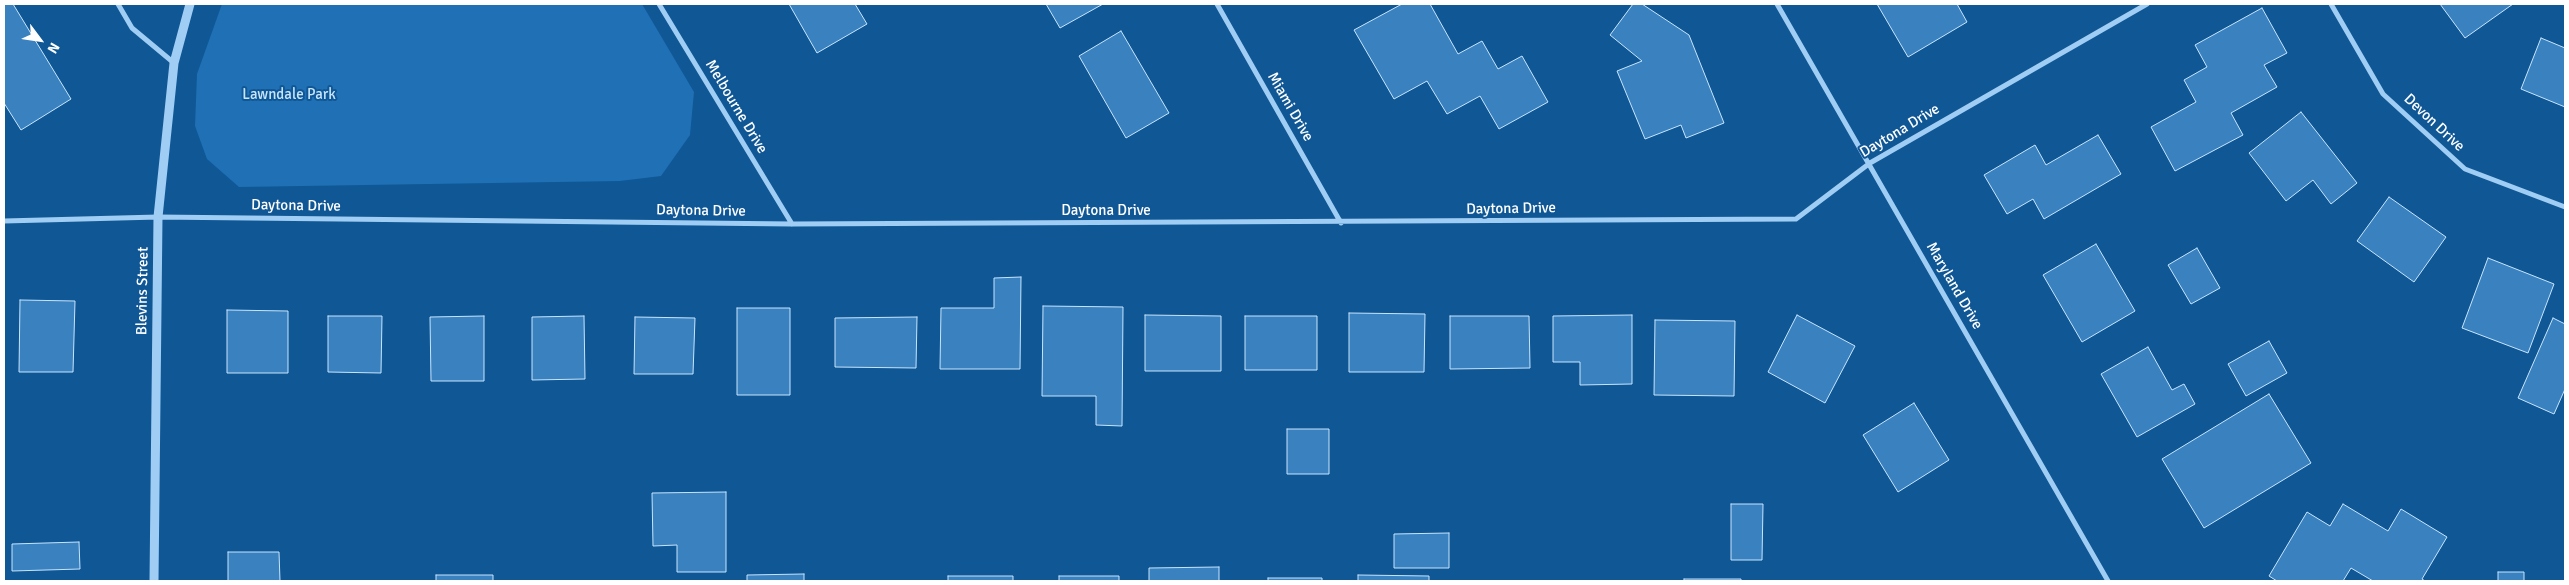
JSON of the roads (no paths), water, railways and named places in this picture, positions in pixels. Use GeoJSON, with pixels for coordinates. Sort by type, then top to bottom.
{"type":"FeatureCollection","features":[{"type":"Feature","properties":{"kind":"street"},"geometry":{"type":"LineString","coordinates":[[118,4],[132,28],[174,63]]}},
{"type":"Feature","properties":{"kind":"street","name":"Blevins Street"},"geometry":{"type":"LineString","coordinates":[[154,581],[158,217],[174,63],[190,4]]}},
{"type":"Feature","properties":{"kind":"street","name":"Melbourne Drive"},"geometry":{"type":"LineString","coordinates":[[658,4],[792,224]]}},
{"type":"Feature","properties":{"kind":"street","name":"Miami Drive"},"geometry":{"type":"LineString","coordinates":[[1217,4],[1341,223]]}},
{"type":"Feature","properties":{"kind":"street","name":"Maryland Drive"},"geometry":{"type":"LineString","coordinates":[[1776,4],[1870,163],[2108,581]]}},
{"type":"Feature","properties":{"kind":"street","name":"Daytona Drive"},"geometry":{"type":"LineString","coordinates":[[4,220],[158,217],[792,224],[1341,223],[1796,219],[1870,163],[2147,4]]}},
{"type":"Feature","properties":{"kind":"street","name":"Devon Drive"},"geometry":{"type":"LineString","coordinates":[[2331,4],[2383,94],[2465,169],[2565,207]]}},
{"type":"Feature","properties":{"kind":"park label","name":"Lawndale Park"},"geometry":{"type":"Point","coordinates":[289,95]}}]}
